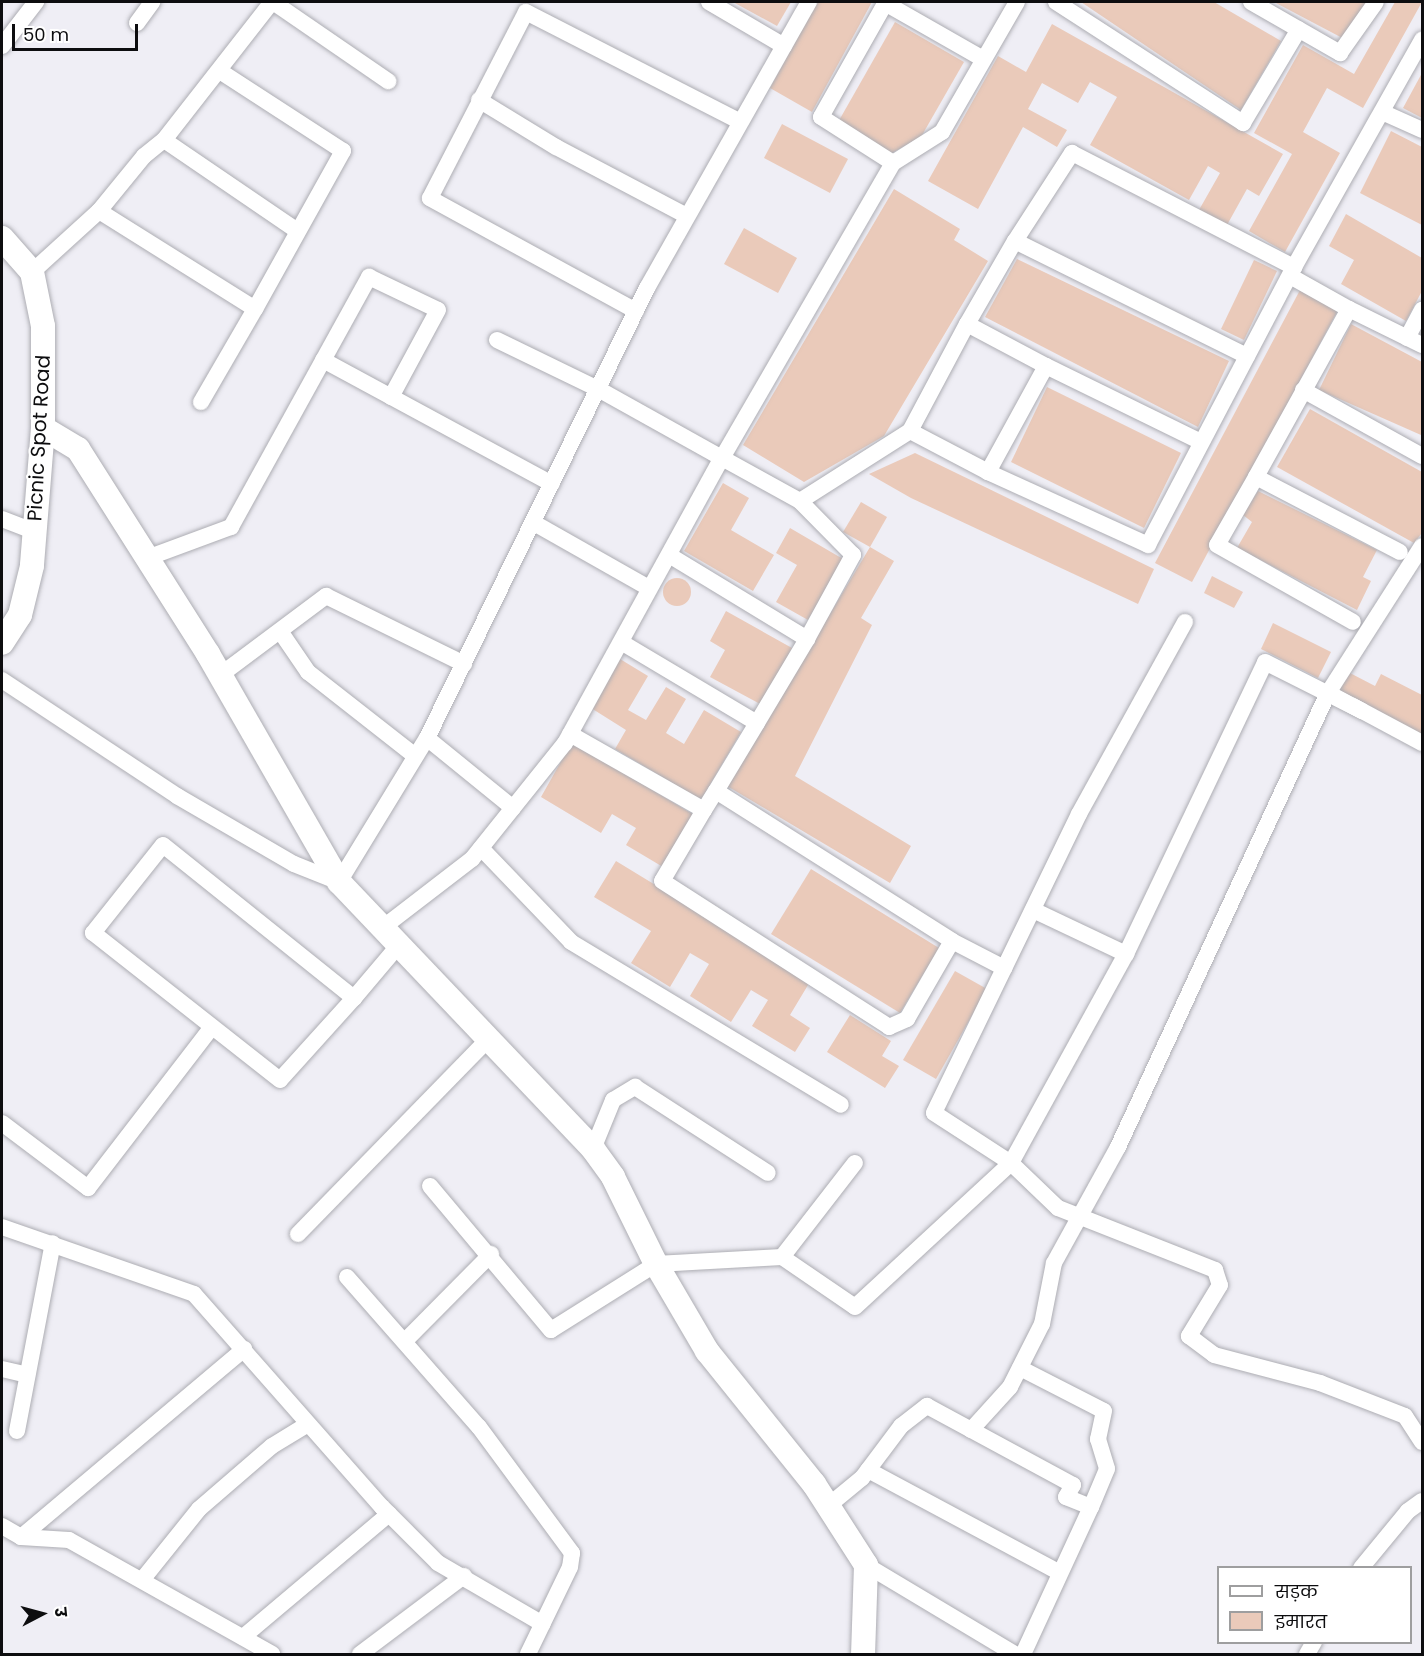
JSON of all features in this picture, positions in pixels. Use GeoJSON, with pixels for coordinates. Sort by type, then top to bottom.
{"type":"FeatureCollection","features":[{"type":"Feature","properties":{"kind":"street"},"geometry":{"type":"LineString","coordinates":[[2,46],[36,2]]}},
{"type":"Feature","properties":{"kind":"street"},"geometry":{"type":"LineString","coordinates":[[138,23],[152,2]]}},
{"type":"Feature","properties":{"kind":"street"},"geometry":{"type":"LineString","coordinates":[[32,272],[99,211],[144,156],[164,140],[272,2],[388,81]]}},
{"type":"Feature","properties":{"kind":"street"},"geometry":{"type":"LineString","coordinates":[[709,2],[784,46]]}},
{"type":"Feature","properties":{"kind":"street"},"geometry":{"type":"LineString","coordinates":[[339,882],[427,738],[636,311],[739,122],[809,2]]}},
{"type":"Feature","properties":{"kind":"street"},"geometry":{"type":"LineString","coordinates":[[893,163],[821,117],[886,2],[983,59]]}},
{"type":"Feature","properties":{"kind":"street"},"geometry":{"type":"LineString","coordinates":[[354,998],[163,845],[93,933],[280,1080],[354,998],[389,937],[481,848],[570,734],[722,458],[893,163],[942,132],[1017,2]]}},
{"type":"Feature","properties":{"kind":"street"},"geometry":{"type":"LineString","coordinates":[[1056,2],[1243,123],[1299,29]]}},
{"type":"Feature","properties":{"kind":"street"},"geometry":{"type":"LineString","coordinates":[[1251,2],[1340,53],[1376,2]]}},
{"type":"Feature","properties":{"kind":"street"},"geometry":{"type":"LineString","coordinates":[[636,311],[430,198],[526,12],[739,122]]}},
{"type":"Feature","properties":{"kind":"street"},"geometry":{"type":"LineString","coordinates":[[910,431],[988,472],[1148,545],[1246,356],[1422,40]]}},
{"type":"Feature","properties":{"kind":"street"},"geometry":{"type":"LineString","coordinates":[[201,402],[255,309],[296,230],[343,151],[220,71]]}},
{"type":"Feature","properties":{"kind":"street"},"geometry":{"type":"LineString","coordinates":[[479,100],[556,147],[687,216]]}},
{"type":"Feature","properties":{"kind":"street"},"geometry":{"type":"LineString","coordinates":[[1382,112],[1422,130]]}},
{"type":"Feature","properties":{"kind":"street"},"geometry":{"type":"LineString","coordinates":[[164,140],[296,230]]}},
{"type":"Feature","properties":{"kind":"street"},"geometry":{"type":"LineString","coordinates":[[800,501],[910,431],[967,324],[1015,242],[1072,153],[1292,272],[1349,309],[1415,341],[1422,310]]}},
{"type":"Feature","properties":{"kind":"street"},"geometry":{"type":"LineString","coordinates":[[99,211],[255,309]]}},
{"type":"Feature","properties":{"kind":"street","name":"Picnic Spot Road"},"geometry":{"type":"LineString","coordinates":[[2,238],[32,272],[43,326],[43,428],[32,566],[20,615],[2,643]]}},
{"type":"Feature","properties":{"kind":"street"},"geometry":{"type":"LineString","coordinates":[[1015,242],[1246,356]]}},
{"type":"Feature","properties":{"kind":"street"},"geometry":{"type":"LineString","coordinates":[[147,558],[231,527],[369,277],[438,310],[391,397]]}},
{"type":"Feature","properties":{"kind":"street"},"geometry":{"type":"LineString","coordinates":[[1349,309],[1217,545],[1353,622]]}},
{"type":"Feature","properties":{"kind":"street"},"geometry":{"type":"LineString","coordinates":[[967,324],[1046,366],[1201,442]]}},
{"type":"Feature","properties":{"kind":"street"},"geometry":{"type":"LineString","coordinates":[[497,340],[598,388],[800,501],[853,555],[807,639],[662,881],[889,1027],[907,1019],[952,941]]}},
{"type":"Feature","properties":{"kind":"street"},"geometry":{"type":"LineString","coordinates":[[323,360],[552,484]]}},
{"type":"Feature","properties":{"kind":"street"},"geometry":{"type":"LineString","coordinates":[[988,472],[1046,366]]}},
{"type":"Feature","properties":{"kind":"street"},"geometry":{"type":"LineString","coordinates":[[1304,390],[1422,456]]}},
{"type":"Feature","properties":{"kind":"street"},"geometry":{"type":"LineString","coordinates":[[43,428],[78,449],[219,676],[339,882],[593,1149],[613,1177],[656,1264],[707,1351],[828,1506],[867,1565],[1015,1654]]}},
{"type":"Feature","properties":{"kind":"street"},"geometry":{"type":"LineString","coordinates":[[1256,477],[1400,552]]}},
{"type":"Feature","properties":{"kind":"street"},"geometry":{"type":"LineString","coordinates":[[2,519],[34,531]]}},
{"type":"Feature","properties":{"kind":"street"},"geometry":{"type":"LineString","coordinates":[[534,523],[650,588]]}},
{"type":"Feature","properties":{"kind":"street"},"geometry":{"type":"LineString","coordinates":[[971,1430],[1010,1387],[1042,1324],[1054,1263],[1118,1147],[1328,693],[1422,546]]}},
{"type":"Feature","properties":{"kind":"street"},"geometry":{"type":"LineString","coordinates":[[669,555],[807,639]]}},
{"type":"Feature","properties":{"kind":"street"},"geometry":{"type":"LineString","coordinates":[[219,676],[326,596],[464,664]]}},
{"type":"Feature","properties":{"kind":"street"},"geometry":{"type":"LineString","coordinates":[[1185,622],[1079,814],[934,1113],[1011,1163],[1058,1208],[1215,1270],[1220,1285],[1189,1336],[1214,1355],[1320,1383],[1405,1416],[1422,1442]]}},
{"type":"Feature","properties":{"kind":"street"},"geometry":{"type":"LineString","coordinates":[[280,631],[309,672],[415,756]]}},
{"type":"Feature","properties":{"kind":"street"},"geometry":{"type":"LineString","coordinates":[[621,642],[757,723]]}},
{"type":"Feature","properties":{"kind":"street"},"geometry":{"type":"LineString","coordinates":[[430,1186],[491,1254],[551,1330],[656,1264],[782,1257],[855,1307],[1011,1163],[1126,954],[1265,662],[1422,743]]}},
{"type":"Feature","properties":{"kind":"street"},"geometry":{"type":"LineString","coordinates":[[2,680],[177,796],[294,864],[339,882]]}},
{"type":"Feature","properties":{"kind":"street"},"geometry":{"type":"LineString","coordinates":[[570,734],[704,810]]}},
{"type":"Feature","properties":{"kind":"street"},"geometry":{"type":"LineString","coordinates":[[427,738],[513,808]]}},
{"type":"Feature","properties":{"kind":"street"},"geometry":{"type":"LineString","coordinates":[[716,790],[952,941],[1004,968]]}},
{"type":"Feature","properties":{"kind":"street"},"geometry":{"type":"LineString","coordinates":[[481,848],[571,942],[841,1106]]}},
{"type":"Feature","properties":{"kind":"street"},"geometry":{"type":"LineString","coordinates":[[1033,910],[1126,954]]}},
{"type":"Feature","properties":{"kind":"street"},"geometry":{"type":"LineString","coordinates":[[2,1123],[88,1188],[211,1028]]}},
{"type":"Feature","properties":{"kind":"street"},"geometry":{"type":"LineString","coordinates":[[298,1234],[487,1040]]}},
{"type":"Feature","properties":{"kind":"street"},"geometry":{"type":"LineString","coordinates":[[593,1149],[613,1100],[635,1087],[768,1173]]}},
{"type":"Feature","properties":{"kind":"street"},"geometry":{"type":"LineString","coordinates":[[782,1257],[855,1163]]}},
{"type":"Feature","properties":{"kind":"street"},"geometry":{"type":"LineString","coordinates":[[2,1227],[194,1294],[389,1514],[438,1563],[464,1576],[543,1624]]}},
{"type":"Feature","properties":{"kind":"street"},"geometry":{"type":"LineString","coordinates":[[17,1431],[53,1243]]}},
{"type":"Feature","properties":{"kind":"street"},"geometry":{"type":"LineString","coordinates":[[406,1340],[491,1254]]}},
{"type":"Feature","properties":{"kind":"street"},"geometry":{"type":"LineString","coordinates":[[348,1277],[406,1340],[479,1427],[572,1553],[570,1567],[528,1654]]}},
{"type":"Feature","properties":{"kind":"street"},"geometry":{"type":"LineString","coordinates":[[21,1537],[244,1349]]}},
{"type":"Feature","properties":{"kind":"street"},"geometry":{"type":"LineString","coordinates":[[1020,1368],[1104,1411],[1098,1439],[1107,1469],[1091,1507],[1058,1572],[1023,1654]]}},
{"type":"Feature","properties":{"kind":"street"},"geometry":{"type":"LineString","coordinates":[[2,1369],[27,1375]]}},
{"type":"Feature","properties":{"kind":"street"},"geometry":{"type":"LineString","coordinates":[[828,1506],[868,1470],[901,1426],[927,1406],[1073,1485],[1066,1497],[1091,1507]]}},
{"type":"Feature","properties":{"kind":"street"},"geometry":{"type":"LineString","coordinates":[[142,1580],[199,1509],[273,1446],[308,1424]]}},
{"type":"Feature","properties":{"kind":"street"},"geometry":{"type":"LineString","coordinates":[[868,1470],[1058,1572]]}},
{"type":"Feature","properties":{"kind":"street"},"geometry":{"type":"LineString","coordinates":[[1362,1566],[1408,1511],[1422,1501]]}},
{"type":"Feature","properties":{"kind":"street"},"geometry":{"type":"LineString","coordinates":[[243,1637],[389,1514]]}},
{"type":"Feature","properties":{"kind":"street"},"geometry":{"type":"LineString","coordinates":[[2,1526],[21,1537],[69,1540],[272,1654]]}},
{"type":"Feature","properties":{"kind":"street"},"geometry":{"type":"LineString","coordinates":[[863,1654],[867,1565]]}},
{"type":"Feature","properties":{"kind":"street"},"geometry":{"type":"LineString","coordinates":[[360,1654],[464,1576]]}},
{"type":"Feature","properties":{"kind":"building"},"geometry":{"type":"Polygon","coordinates":[[[733,2],[791,2],[777,26],[733,2]]]}},
{"type":"Feature","properties":{"kind":"building"},"geometry":{"type":"Polygon","coordinates":[[[817,2],[872,2],[812,112],[770,88],[817,2]]]}},
{"type":"Feature","properties":{"kind":"building"},"geometry":{"type":"Polygon","coordinates":[[[1081,2],[1214,2],[1281,41],[1241,110],[1081,2]]]}},
{"type":"Feature","properties":{"kind":"building"},"geometry":{"type":"Polygon","coordinates":[[[1274,2],[1369,2],[1348,41],[1274,2]]]}},
{"type":"Feature","properties":{"kind":"building"},"geometry":{"type":"Polygon","coordinates":[[[1395,2],[1422,2],[1363,108],[1327,88],[1303,132],[1340,153],[1285,252],[1249,231],[1292,154],[1254,133],[1303,45],[1354,74],[1395,2]]]}},
{"type":"Feature","properties":{"kind":"building"},"geometry":{"type":"Polygon","coordinates":[[[895,22],[964,62],[921,137],[890,154],[837,124],[895,22]]]}},
{"type":"Feature","properties":{"kind":"building"},"geometry":{"type":"Polygon","coordinates":[[[1052,24],[1283,154],[1259,196],[1247,189],[1227,225],[1199,210],[1220,173],[1208,166],[1189,200],[1090,145],[1117,97],[1090,82],[1078,103],[1042,83],[1028,109],[1067,130],[1057,147],[1023,127],[978,209],[928,181],[998,56],[1026,72],[1052,24]]]}},
{"type":"Feature","properties":{"kind":"building"},"geometry":{"type":"Polygon","coordinates":[[[1422,73],[1422,118],[1403,108],[1422,73]]]}},
{"type":"Feature","properties":{"kind":"building"},"geometry":{"type":"Polygon","coordinates":[[[782,124],[848,159],[830,193],[764,158],[782,124]]]}},
{"type":"Feature","properties":{"kind":"building"},"geometry":{"type":"Polygon","coordinates":[[[1391,131],[1422,147],[1422,225],[1360,193],[1391,131]]]}},
{"type":"Feature","properties":{"kind":"building"},"geometry":{"type":"Polygon","coordinates":[[[894,189],[960,229],[954,240],[988,261],[884,436],[804,482],[743,445],[894,189]]]}},
{"type":"Feature","properties":{"kind":"building"},"geometry":{"type":"Polygon","coordinates":[[[1346,214],[1422,258],[1422,291],[1406,321],[1341,284],[1354,260],[1329,246],[1346,214]]]}},
{"type":"Feature","properties":{"kind":"building"},"geometry":{"type":"Polygon","coordinates":[[[744,228],[797,258],[778,293],[724,264],[744,228]]]}},
{"type":"Feature","properties":{"kind":"building"},"geometry":{"type":"Polygon","coordinates":[[[1017,259],[1229,361],[1198,427],[985,317],[1017,259]]]}},
{"type":"Feature","properties":{"kind":"building"},"geometry":{"type":"Polygon","coordinates":[[[1254,260],[1277,271],[1244,340],[1221,329],[1254,260]]]}},
{"type":"Feature","properties":{"kind":"building"},"geometry":{"type":"Polygon","coordinates":[[[1300,290],[1338,310],[1192,582],[1155,563],[1300,290]]]}},
{"type":"Feature","properties":{"kind":"building"},"geometry":{"type":"Polygon","coordinates":[[[1351,324],[1422,362],[1421,435],[1319,390],[1351,324]]]}},
{"type":"Feature","properties":{"kind":"building"},"geometry":{"type":"Polygon","coordinates":[[[1047,387],[1181,453],[1144,528],[1011,462],[1047,387]]]}},
{"type":"Feature","properties":{"kind":"building"},"geometry":{"type":"Polygon","coordinates":[[[1310,409],[1422,472],[1422,533],[1414,543],[1277,467],[1310,409]]]}},
{"type":"Feature","properties":{"kind":"building"},"geometry":{"type":"Polygon","coordinates":[[[915,453],[1154,569],[1138,604],[911,498],[869,474],[915,453]]]}},
{"type":"Feature","properties":{"kind":"building"},"geometry":{"type":"Polygon","coordinates":[[[723,483],[749,498],[731,530],[774,555],[753,591],[684,551],[723,483]]]}},
{"type":"Feature","properties":{"kind":"building"},"geometry":{"type":"Polygon","coordinates":[[[1258,491],[1377,550],[1363,577],[1371,581],[1357,610],[1237,548],[1252,522],[1243,515],[1258,491]]]}},
{"type":"Feature","properties":{"kind":"building"},"geometry":{"type":"Polygon","coordinates":[[[861,502],[887,517],[870,547],[843,532],[861,502]]]}},
{"type":"Feature","properties":{"kind":"building"},"geometry":{"type":"Polygon","coordinates":[[[790,528],[843,559],[808,620],[776,602],[797,565],[776,553],[790,528]]]}},
{"type":"Feature","properties":{"kind":"building"},"geometry":{"type":"Polygon","coordinates":[[[870,547],[894,561],[861,618],[872,625],[795,776],[911,846],[890,883],[727,786],[870,547]]]}},
{"type":"Feature","properties":{"kind":"building"},"geometry":{"type":"Polygon","coordinates":[[[1212,576],[1243,592],[1234,608],[1204,593],[1212,576]]]}},
{"type":"Feature","properties":{"kind":"building"},"geometry":{"type":"Polygon","coordinates":[[[677,578],[687,582],[691,592],[687,602],[677,606],[667,602],[663,592],[667,582],[677,578]]]}},
{"type":"Feature","properties":{"kind":"building"},"geometry":{"type":"Polygon","coordinates":[[[726,611],[792,648],[762,705],[710,677],[725,650],[710,641],[726,611]]]}},
{"type":"Feature","properties":{"kind":"building"},"geometry":{"type":"Polygon","coordinates":[[[1273,623],[1331,652],[1318,678],[1261,649],[1273,623]]]}},
{"type":"Feature","properties":{"kind":"building"},"geometry":{"type":"Polygon","coordinates":[[[620,659],[648,676],[628,710],[646,720],[666,687],[686,699],[666,733],[684,744],[704,710],[741,732],[701,800],[615,749],[626,730],[591,708],[620,659]]]}},
{"type":"Feature","properties":{"kind":"building"},"geometry":{"type":"Polygon","coordinates":[[[1348,672],[1375,686],[1381,674],[1422,695],[1422,736],[1338,692],[1348,672]]]}},
{"type":"Feature","properties":{"kind":"building"},"geometry":{"type":"Polygon","coordinates":[[[572,742],[694,815],[663,867],[626,845],[636,828],[612,814],[601,833],[541,797],[572,742]]]}},
{"type":"Feature","properties":{"kind":"building"},"geometry":{"type":"Polygon","coordinates":[[[616,861],[811,980],[790,1015],[810,1028],[795,1052],[752,1026],[768,1000],[751,990],[731,1022],[690,996],[709,964],[690,953],[670,987],[631,963],[651,931],[594,897],[616,861]]]}},
{"type":"Feature","properties":{"kind":"building"},"geometry":{"type":"Polygon","coordinates":[[[811,869],[939,948],[900,1013],[771,934],[811,869]]]}},
{"type":"Feature","properties":{"kind":"building"},"geometry":{"type":"Polygon","coordinates":[[[955,971],[987,989],[936,1079],[903,1060],[955,971]]]}},
{"type":"Feature","properties":{"kind":"building"},"geometry":{"type":"Polygon","coordinates":[[[850,1015],[891,1041],[882,1056],[899,1066],[885,1088],[827,1052],[850,1015]]]}}]}
